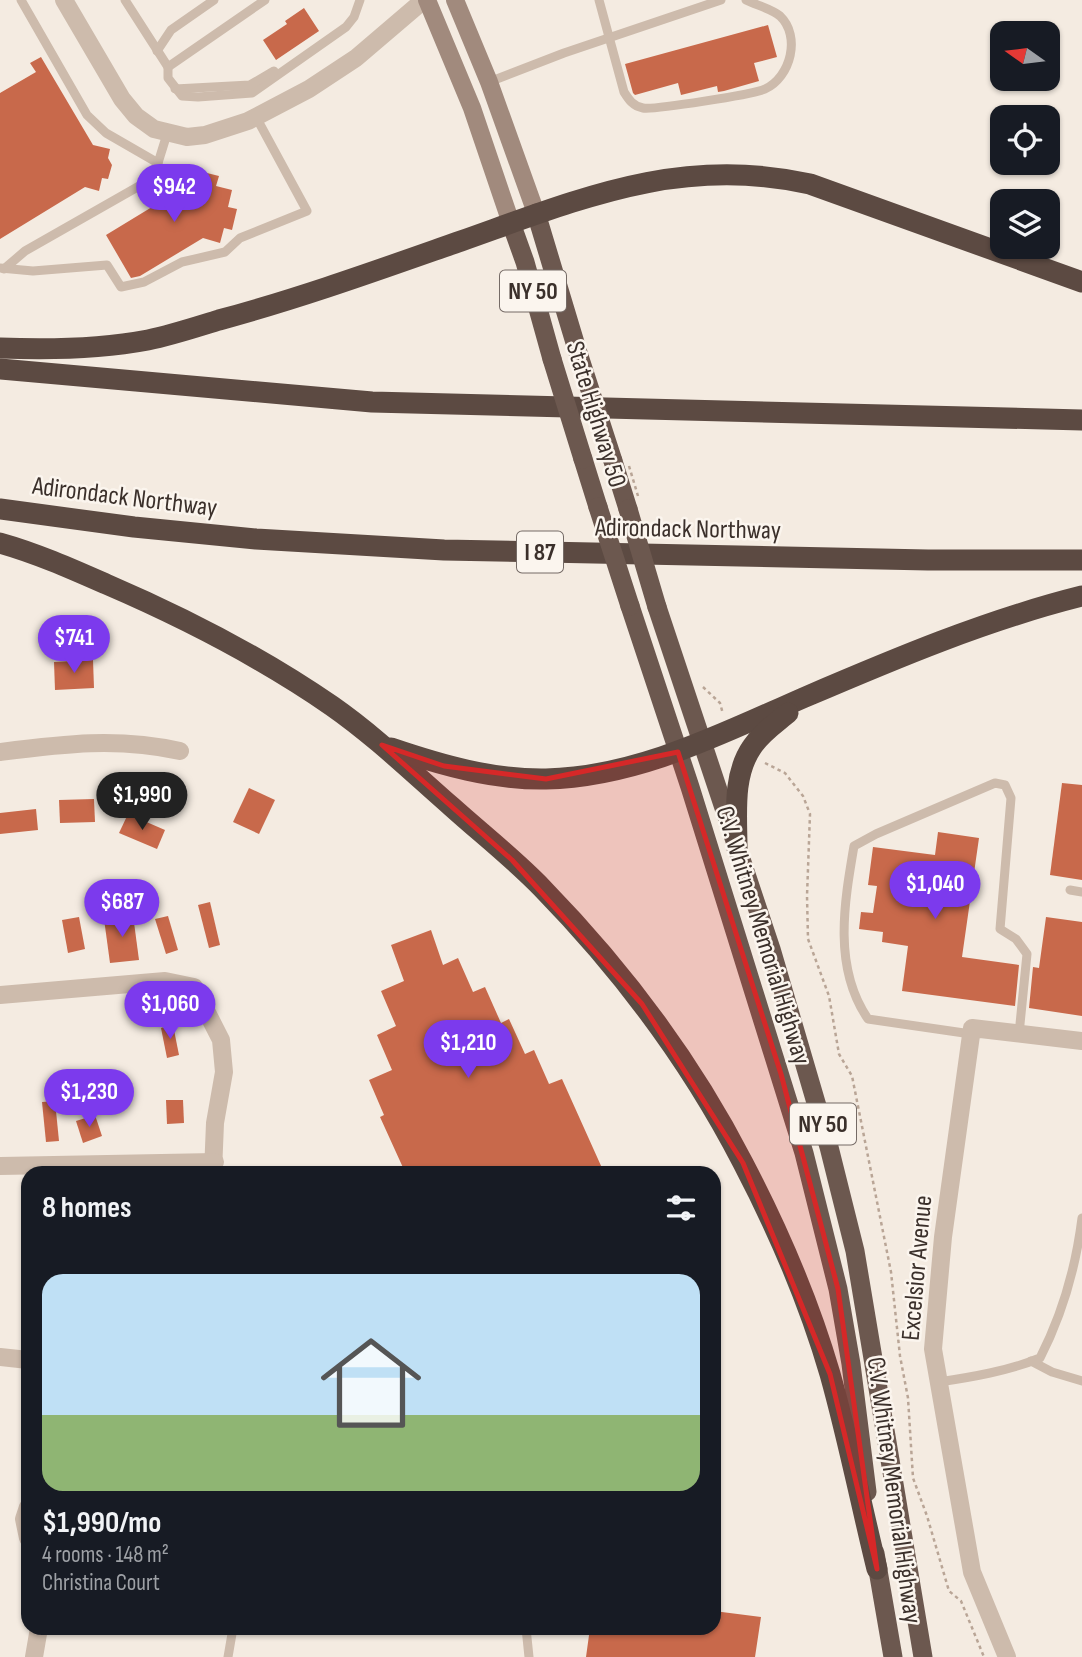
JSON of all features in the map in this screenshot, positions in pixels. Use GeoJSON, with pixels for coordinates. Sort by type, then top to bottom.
{"type":"FeatureCollection","features":[{"type":"Feature","properties":{"kind":"highway"},"geometry":{"type":"LineString","coordinates":[[0,348],[42,349],[148,340],[304,296],[536,213],[618,187],[668,178],[710,175],[771,177],[833,191],[1082,282]]}},
{"type":"Feature","properties":{"kind":"highway","name":"State Highway 50"},"geometry":{"type":"LineString","coordinates":[[536,213],[579,356],[620,461],[634,505],[657,607]]}},
{"type":"Feature","properties":{"kind":"highway","name":"State Highway 50"},"geometry":{"type":"LineString","coordinates":[[511,223],[630,606]]}},
{"type":"Feature","properties":{"kind":"highway"},"geometry":{"type":"LineString","coordinates":[[0,369],[372,402],[1082,420]]}},
{"type":"Feature","properties":{"kind":"highway","name":"Adirondack Northway"},"geometry":{"type":"LineString","coordinates":[[0,509],[257,540],[444,550],[915,560],[1082,560]]}},
{"type":"Feature","properties":{"kind":"highway"},"geometry":{"type":"LineString","coordinates":[[0,543],[141,599],[215,635],[277,670],[335,708],[382,746],[512,860],[568,915],[670,1041],[705,1095],[765,1207],[811,1318],[830,1374],[877,1569]]}},
{"type":"Feature","properties":{"kind":"highway"},"geometry":{"type":"LineString","coordinates":[[382,746],[444,766],[511,777],[546,779],[581,776],[636,765],[678,752],[999,620],[1082,596]]}},
{"type":"Feature","properties":{"kind":"highway","name":"C.V. Whitney Memorial Highway"},"geometry":{"type":"LineString","coordinates":[[630,606],[804,1153],[838,1289],[851,1364],[877,1569],[893,1657]]}},
{"type":"Feature","properties":{"kind":"highway","name":"C.V. Whitney Memorial Highway"},"geometry":{"type":"LineString","coordinates":[[657,607],[798,1036],[855,1251],[922,1657]]}},
{"type":"Feature","properties":{"kind":"highway"},"geometry":{"type":"LineString","coordinates":[[737,849],[738,779],[748,755],[762,734],[809,696]]}},
{"type":"Feature","properties":{"kind":"main road","name":"State Highway 50"},"geometry":{"type":"LineString","coordinates":[[426,0],[472,108],[511,223]]}},
{"type":"Feature","properties":{"kind":"main road","name":"State Highway 50"},"geometry":{"type":"LineString","coordinates":[[455,0],[489,82],[536,213]]}},
{"type":"Feature","properties":{"kind":"street"},"geometry":{"type":"LineString","coordinates":[[64,0],[122,99],[136,116],[154,129],[187,137],[205,135],[256,117],[309,89],[356,58],[426,0]]}},
{"type":"Feature","properties":{"kind":"street"},"geometry":{"type":"LineString","coordinates":[[0,752],[68,743],[114,742],[147,744],[180,751]]}},
{"type":"Feature","properties":{"kind":"street"},"geometry":{"type":"LineString","coordinates":[[0,995],[165,981],[194,987],[221,1040],[224,1072],[215,1124],[214,1166]]}},
{"type":"Feature","properties":{"kind":"street"},"geometry":{"type":"LineString","coordinates":[[971,1034],[972,1028],[1082,1041]]}},
{"type":"Feature","properties":{"kind":"street","name":"Excelsior Avenue"},"geometry":{"type":"LineString","coordinates":[[971,1034],[943,1237],[933,1349],[972,1572],[1007,1657]]}},
{"type":"Feature","properties":{"kind":"street"},"geometry":{"type":"LineString","coordinates":[[0,1166],[21,1166]]}},
{"type":"Feature","properties":{"kind":"street"},"geometry":{"type":"LineString","coordinates":[[0,1357],[21,1359]]}},
{"type":"Feature","properties":{"kind":"street"},"geometry":{"type":"LineString","coordinates":[[34,1657],[38,1635]]}},
{"type":"Feature","properties":{"kind":"lane"},"geometry":{"type":"LineString","coordinates":[[21,0],[87,115],[106,133],[158,163]]}},
{"type":"Feature","properties":{"kind":"lane"},"geometry":{"type":"LineString","coordinates":[[125,0],[168,67],[168,78],[175,89],[182,96],[198,97],[252,93],[346,27],[352,20],[359,0]]}},
{"type":"Feature","properties":{"kind":"lane"},"geometry":{"type":"LineString","coordinates":[[158,51],[171,30],[214,0]]}},
{"type":"Feature","properties":{"kind":"lane"},"geometry":{"type":"LineString","coordinates":[[168,67],[265,0]]}},
{"type":"Feature","properties":{"kind":"lane"},"geometry":{"type":"LineString","coordinates":[[599,0],[624,92],[630,103],[644,108],[668,107],[765,89],[783,74],[790,60],[790,32],[779,15],[746,0]]}},
{"type":"Feature","properties":{"kind":"lane"},"geometry":{"type":"LineString","coordinates":[[489,82],[721,0]]}},
{"type":"Feature","properties":{"kind":"lane"},"geometry":{"type":"LineString","coordinates":[[2,269],[33,271],[107,265],[121,287],[144,282],[183,261],[225,252],[240,238],[307,211],[256,117]]}},
{"type":"Feature","properties":{"kind":"lane"},"geometry":{"type":"LineString","coordinates":[[2,269],[25,251],[148,181],[158,163],[167,134]]}},
{"type":"Feature","properties":{"kind":"lane"},"geometry":{"type":"LineString","coordinates":[[971,1034],[868,1019],[858,1005],[847,971],[843,928],[854,846],[995,783],[1005,785],[1011,798],[1000,929],[1016,939],[1027,954],[1019,1034]]}},
{"type":"Feature","properties":{"kind":"lane"},"geometry":{"type":"LineString","coordinates":[[1070,890],[1082,892]]}},
{"type":"Feature","properties":{"kind":"lane"},"geometry":{"type":"LineString","coordinates":[[939,1382],[1040,1358],[1053,1332],[1078,1249],[1082,1218]]}},
{"type":"Feature","properties":{"kind":"lane"},"geometry":{"type":"LineString","coordinates":[[1031,1361],[1052,1372],[1082,1381]]}},
{"type":"Feature","properties":{"kind":"lane"},"geometry":{"type":"LineString","coordinates":[[228,1657],[232,1635]]}},
{"type":"Feature","properties":{"kind":"lane"},"geometry":{"type":"LineString","coordinates":[[527,1635],[529,1657]]}},
{"type":"Feature","properties":{"kind":"path"},"geometry":{"type":"LineString","coordinates":[[620,461],[634,505]]}},
{"type":"Feature","properties":{"kind":"path"},"geometry":{"type":"LineString","coordinates":[[702,686],[720,703],[725,732]]}},
{"type":"Feature","properties":{"kind":"path"},"geometry":{"type":"LineString","coordinates":[[748,755],[785,773],[803,796],[810,814],[808,939],[829,996],[839,1054],[852,1076],[867,1163],[891,1272],[900,1356],[908,1398],[913,1478],[949,1591],[961,1601],[984,1657]]}},
{"type":"Feature","properties":{"kind":"highlighted area"},"geometry":{"type":"Polygon","coordinates":[[[382,745],[444,766],[546,779],[678,752],[781,1074],[838,1289],[877,1569],[830,1374],[743,1163],[642,1004],[512,860],[382,745]]]}},
{"type":"Feature","properties":{"kind":"building"},"geometry":{"type":"Polygon","coordinates":[[[304,8],[319,31],[276,60],[263,40],[287,24],[285,21],[304,8]]]}},
{"type":"Feature","properties":{"kind":"building"},"geometry":{"type":"Polygon","coordinates":[[[768,25],[777,57],[754,63],[759,81],[718,92],[717,86],[681,95],[678,83],[635,95],[633,93],[625,64],[768,25]]]}},
{"type":"Feature","properties":{"kind":"building"},"geometry":{"type":"Polygon","coordinates":[[[41,57],[93,145],[110,149],[108,158],[112,165],[108,179],[102,178],[99,191],[85,187],[0,239],[0,93],[36,72],[30,63],[41,57]]]}},
{"type":"Feature","properties":{"kind":"building"},"geometry":{"type":"Polygon","coordinates":[[[199,171],[219,176],[216,186],[232,190],[228,207],[237,209],[232,230],[224,228],[220,243],[203,238],[140,276],[131,278],[106,235],[175,193],[179,176],[197,181],[199,171]]]}},
{"type":"Feature","properties":{"kind":"building"},"geometry":{"type":"Polygon","coordinates":[[[93,660],[94,688],[55,690],[54,662],[93,660]]]}},
{"type":"Feature","properties":{"kind":"building"},"geometry":{"type":"Polygon","coordinates":[[[1062,783],[1082,785],[1082,880],[1050,875],[1062,783]]]}},
{"type":"Feature","properties":{"kind":"building"},"geometry":{"type":"Polygon","coordinates":[[[249,788],[275,800],[259,834],[233,822],[249,788]]]}},
{"type":"Feature","properties":{"kind":"building"},"geometry":{"type":"Polygon","coordinates":[[[94,799],[95,822],[60,823],[59,800],[94,799]]]}},
{"type":"Feature","properties":{"kind":"building"},"geometry":{"type":"Polygon","coordinates":[[[36,809],[38,830],[0,834],[0,813],[36,809]]]}},
{"type":"Feature","properties":{"kind":"building"},"geometry":{"type":"Polygon","coordinates":[[[128,814],[165,830],[157,849],[119,833],[128,814]]]}},
{"type":"Feature","properties":{"kind":"building"},"geometry":{"type":"Polygon","coordinates":[[[938,832],[979,838],[962,957],[1019,965],[1015,1006],[902,991],[908,946],[882,942],[883,932],[859,929],[861,912],[873,913],[877,886],[868,885],[873,847],[935,855],[938,832]]]}},
{"type":"Feature","properties":{"kind":"building"},"geometry":{"type":"Polygon","coordinates":[[[210,902],[220,945],[209,948],[198,905],[210,902]]]}},
{"type":"Feature","properties":{"kind":"building"},"geometry":{"type":"Polygon","coordinates":[[[133,915],[139,960],[110,963],[104,919],[133,915]]]}},
{"type":"Feature","properties":{"kind":"building"},"geometry":{"type":"Polygon","coordinates":[[[168,916],[178,950],[166,954],[155,919],[168,916]]]}},
{"type":"Feature","properties":{"kind":"building"},"geometry":{"type":"Polygon","coordinates":[[[79,917],[85,949],[68,953],[62,920],[79,917]]]}},
{"type":"Feature","properties":{"kind":"building"},"geometry":{"type":"Polygon","coordinates":[[[1046,917],[1082,922],[1082,1016],[1029,1008],[1033,967],[1039,968],[1046,917]]]}},
{"type":"Feature","properties":{"kind":"building"},"geometry":{"type":"Polygon","coordinates":[[[431,930],[443,965],[458,958],[473,992],[485,987],[501,1023],[509,1019],[525,1054],[534,1050],[549,1084],[562,1079],[601,1166],[402,1166],[380,1117],[384,1115],[369,1080],[392,1070],[377,1035],[396,1026],[381,991],[404,981],[391,945],[431,930]]]}},
{"type":"Feature","properties":{"kind":"building"},"geometry":{"type":"Polygon","coordinates":[[[173,1025],[179,1055],[167,1058],[161,1028],[173,1025]]]}},
{"type":"Feature","properties":{"kind":"building"},"geometry":{"type":"Polygon","coordinates":[[[166,1100],[183,1100],[184,1123],[167,1124],[166,1100]]]}},
{"type":"Feature","properties":{"kind":"building"},"geometry":{"type":"Polygon","coordinates":[[[55,1101],[59,1141],[46,1142],[42,1102],[55,1101]]]}},
{"type":"Feature","properties":{"kind":"building"},"geometry":{"type":"Polygon","coordinates":[[[95,1115],[102,1136],[83,1143],[76,1121],[95,1115]]]}},
{"type":"Feature","properties":{"kind":"building"},"geometry":{"type":"Polygon","coordinates":[[[721,1612],[761,1617],[755,1657],[586,1657],[589,1635],[721,1635],[721,1612]]]}}]}
